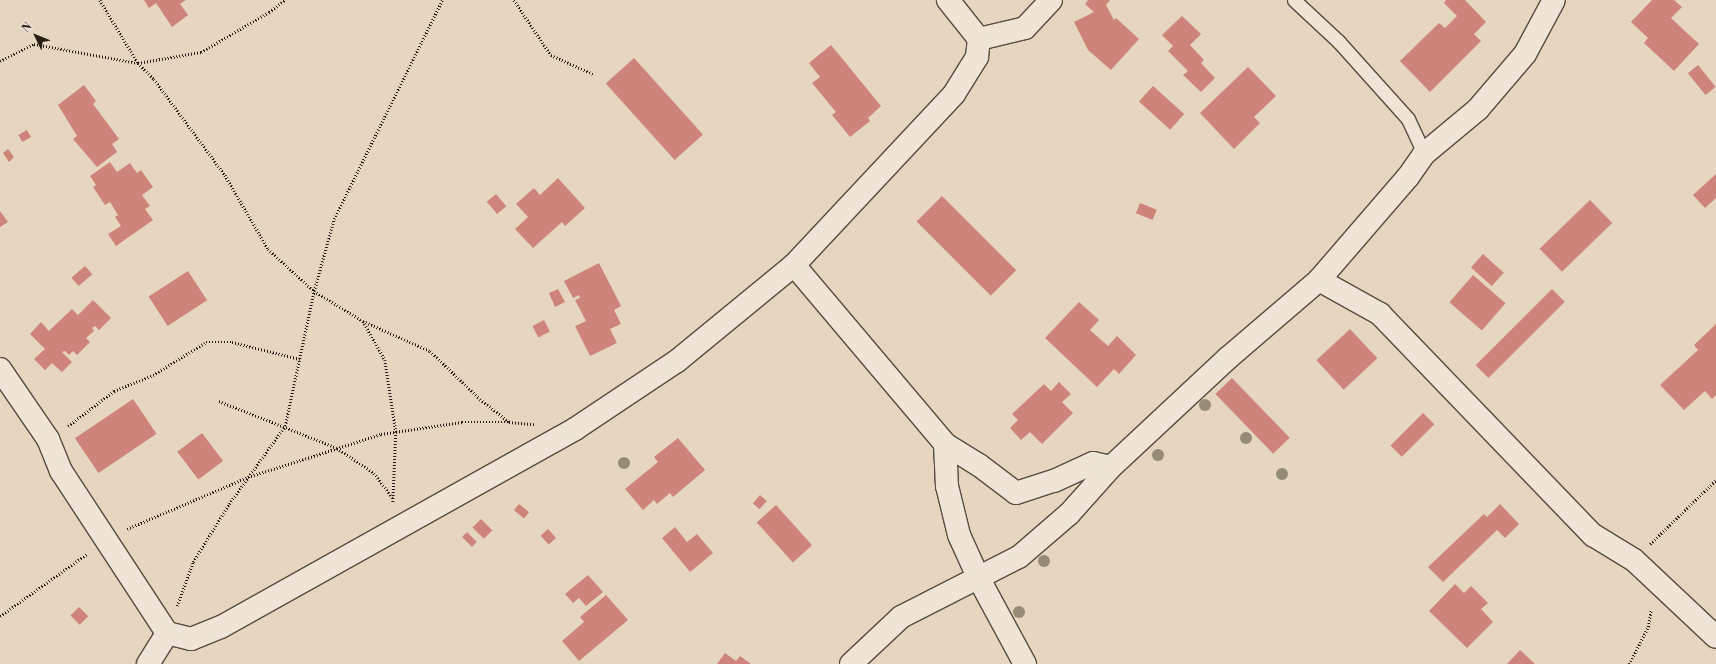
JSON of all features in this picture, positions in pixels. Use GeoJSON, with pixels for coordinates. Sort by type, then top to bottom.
{"type":"FeatureCollection","features":[{"type":"Feature","properties":{"kind":"street"},"geometry":{"type":"LineString","coordinates":[[0,369],[48,439],[61,471],[108,539],[167,633],[191,639],[220,627],[575,429],[677,361],[794,265],[954,94],[977,57],[979,40],[948,0]]}},
{"type":"Feature","properties":{"kind":"street"},"geometry":{"type":"LineString","coordinates":[[979,40],[1025,28],[1050,0]]}},
{"type":"Feature","properties":{"kind":"street"},"geometry":{"type":"LineString","coordinates":[[851,664],[901,617],[1019,557],[1069,514],[1111,467],[1228,358],[1319,280],[1408,177],[1424,154],[1478,109],[1520,59],[1554,0]]}},
{"type":"Feature","properties":{"kind":"street"},"geometry":{"type":"LineString","coordinates":[[794,265],[945,444],[979,465],[1016,493],[1054,481],[1093,463],[1111,467]]}},
{"type":"Feature","properties":{"kind":"street"},"geometry":{"type":"LineString","coordinates":[[1319,280],[1380,314],[1593,535],[1634,560],[1716,637]]}},
{"type":"Feature","properties":{"kind":"street"},"geometry":{"type":"LineString","coordinates":[[945,444],[948,493],[959,535],[978,579],[1025,664]]}},
{"type":"Feature","properties":{"kind":"street"},"geometry":{"type":"LineString","coordinates":[[148,664],[167,633]]}},
{"type":"Feature","properties":{"kind":"lane"},"geometry":{"type":"LineString","coordinates":[[1294,0],[1339,42],[1408,119],[1424,154]]}},
{"type":"Feature","properties":{"kind":"path"},"geometry":{"type":"LineString","coordinates":[[100,0],[138,64],[154,79],[225,175],[268,249],[314,291],[363,321],[430,351],[480,399],[509,422]]}},
{"type":"Feature","properties":{"kind":"path"},"geometry":{"type":"LineString","coordinates":[[0,61],[34,44],[138,64],[201,52],[269,12],[285,0]]}},
{"type":"Feature","properties":{"kind":"path"},"geometry":{"type":"LineString","coordinates":[[167,633],[193,562],[248,478],[285,426],[314,291],[334,220],[442,0]]}},
{"type":"Feature","properties":{"kind":"path"},"geometry":{"type":"LineString","coordinates":[[514,0],[551,55],[593,74]]}},
{"type":"Feature","properties":{"kind":"path"},"geometry":{"type":"LineString","coordinates":[[363,321],[385,360],[396,432],[392,514],[398,528]]}},
{"type":"Feature","properties":{"kind":"path"},"geometry":{"type":"LineString","coordinates":[[48,439],[62,432],[114,391],[153,375],[206,342],[232,342],[300,359]]}},
{"type":"Feature","properties":{"kind":"path"},"geometry":{"type":"LineString","coordinates":[[219,401],[337,448],[374,474],[393,498]]}},
{"type":"Feature","properties":{"kind":"path"},"geometry":{"type":"LineString","coordinates":[[0,616],[108,539],[248,478],[381,434],[462,422],[541,424]]}},
{"type":"Feature","properties":{"kind":"path"},"geometry":{"type":"LineString","coordinates":[[1634,560],[1716,480]]}},
{"type":"Feature","properties":{"kind":"path"},"geometry":{"type":"LineString","coordinates":[[1629,664],[1648,626],[1655,580]]}},
{"type":"Feature","properties":{"kind":"building"},"geometry":{"type":"Polygon","coordinates":[[[144,0],[186,0],[180,4],[188,15],[172,27],[156,3],[149,8],[144,0]]]}},
{"type":"Feature","properties":{"kind":"building"},"geometry":{"type":"Polygon","coordinates":[[[1088,0],[1110,0],[1106,5],[1114,20],[1116,18],[1139,39],[1111,70],[1088,50],[1074,22],[1094,12],[1085,4],[1088,0]]]}},
{"type":"Feature","properties":{"kind":"building"},"geometry":{"type":"Polygon","coordinates":[[[1446,0],[1465,0],[1486,22],[1474,34],[1481,41],[1430,92],[1400,61],[1439,23],[1445,28],[1457,16],[1444,3],[1446,0]]]}},
{"type":"Feature","properties":{"kind":"building"},"geometry":{"type":"Polygon","coordinates":[[[1652,0],[1674,0],[1682,7],[1671,18],[1699,44],[1674,71],[1644,43],[1648,38],[1631,22],[1652,0]]]}},
{"type":"Feature","properties":{"kind":"building"},"geometry":{"type":"Polygon","coordinates":[[[1182,16],[1201,34],[1190,45],[1204,60],[1201,63],[1215,78],[1201,92],[1183,75],[1188,71],[1168,51],[1173,46],[1162,35],[1182,16]]]}},
{"type":"Feature","properties":{"kind":"building"},"geometry":{"type":"Polygon","coordinates":[[[831,45],[881,106],[868,118],[870,121],[850,137],[832,115],[836,112],[812,83],[820,77],[809,63],[831,45]]]}},
{"type":"Feature","properties":{"kind":"building"},"geometry":{"type":"Polygon","coordinates":[[[634,58],[703,135],[675,160],[606,83],[634,58]]]}},
{"type":"Feature","properties":{"kind":"building"},"geometry":{"type":"Polygon","coordinates":[[[1698,65],[1716,87],[1706,95],[1688,73],[1698,65]]]}},
{"type":"Feature","properties":{"kind":"building"},"geometry":{"type":"Polygon","coordinates":[[[1248,67],[1276,96],[1254,117],[1260,123],[1234,149],[1200,113],[1248,67]]]}},
{"type":"Feature","properties":{"kind":"building"},"geometry":{"type":"Polygon","coordinates":[[[84,85],[96,101],[93,104],[119,139],[112,144],[117,152],[97,167],[73,139],[77,136],[58,105],[84,85]]]}},
{"type":"Feature","properties":{"kind":"building"},"geometry":{"type":"Polygon","coordinates":[[[1153,86],[1184,114],[1170,130],[1139,102],[1153,86]]]}},
{"type":"Feature","properties":{"kind":"building"},"geometry":{"type":"Polygon","coordinates":[[[27,130],[31,137],[22,142],[18,135],[27,130]]]}},
{"type":"Feature","properties":{"kind":"building"},"geometry":{"type":"Polygon","coordinates":[[[8,149],[14,157],[9,162],[3,153],[8,149]]]}},
{"type":"Feature","properties":{"kind":"building"},"geometry":{"type":"Polygon","coordinates":[[[110,162],[117,172],[130,163],[137,173],[141,170],[153,187],[142,195],[150,206],[145,209],[153,220],[116,246],[108,234],[121,226],[115,217],[118,215],[110,202],[105,205],[93,187],[96,185],[90,176],[110,162]]]}},
{"type":"Feature","properties":{"kind":"building"},"geometry":{"type":"Polygon","coordinates":[[[1716,174],[1716,198],[1705,208],[1693,195],[1716,174]]]}},
{"type":"Feature","properties":{"kind":"building"},"geometry":{"type":"Polygon","coordinates":[[[558,178],[585,208],[565,226],[562,222],[533,248],[515,229],[528,217],[516,204],[534,188],[540,195],[558,178]]]}},
{"type":"Feature","properties":{"kind":"building"},"geometry":{"type":"Polygon","coordinates":[[[496,194],[506,206],[497,214],[487,202],[496,194]]]}},
{"type":"Feature","properties":{"kind":"building"},"geometry":{"type":"Polygon","coordinates":[[[942,196],[1016,270],[991,296],[917,221],[942,196]]]}},
{"type":"Feature","properties":{"kind":"building"},"geometry":{"type":"Polygon","coordinates":[[[1590,200],[1612,223],[1562,272],[1540,249],[1590,200]]]}},
{"type":"Feature","properties":{"kind":"building"},"geometry":{"type":"Polygon","coordinates":[[[1140,203],[1157,210],[1153,220],[1136,213],[1140,203]]]}},
{"type":"Feature","properties":{"kind":"building"},"geometry":{"type":"Polygon","coordinates":[[[0,211],[8,222],[0,227],[0,211]]]}},
{"type":"Feature","properties":{"kind":"building"},"geometry":{"type":"Polygon","coordinates":[[[1483,254],[1504,273],[1492,286],[1471,267],[1483,254]]]}},
{"type":"Feature","properties":{"kind":"building"},"geometry":{"type":"Polygon","coordinates":[[[599,263],[621,306],[614,310],[621,324],[610,329],[617,343],[590,356],[575,326],[586,321],[575,300],[580,298],[579,295],[573,298],[564,281],[599,263]]]}},
{"type":"Feature","properties":{"kind":"building"},"geometry":{"type":"Polygon","coordinates":[[[85,266],[92,274],[79,286],[71,278],[85,266]]]}},
{"type":"Feature","properties":{"kind":"building"},"geometry":{"type":"Polygon","coordinates":[[[188,271],[207,300],[168,326],[149,297],[188,271]]]}},
{"type":"Feature","properties":{"kind":"building"},"geometry":{"type":"Polygon","coordinates":[[[1473,275],[1505,303],[1482,330],[1449,302],[1473,275]]]}},
{"type":"Feature","properties":{"kind":"building"},"geometry":{"type":"Polygon","coordinates":[[[558,289],[565,302],[555,307],[549,293],[558,289]]]}},
{"type":"Feature","properties":{"kind":"building"},"geometry":{"type":"Polygon","coordinates":[[[1552,289],[1565,302],[1488,378],[1476,365],[1552,289]]]}},
{"type":"Feature","properties":{"kind":"building"},"geometry":{"type":"Polygon","coordinates":[[[93,300],[111,318],[99,330],[95,326],[92,328],[94,331],[86,338],[90,342],[77,355],[73,351],[69,355],[65,351],[62,352],[72,362],[62,372],[52,363],[45,370],[34,359],[45,349],[30,334],[41,322],[49,331],[72,309],[78,315],[93,300]]]}},
{"type":"Feature","properties":{"kind":"building"},"geometry":{"type":"Polygon","coordinates":[[[1079,302],[1099,320],[1090,330],[1108,346],[1117,336],[1136,355],[1119,374],[1114,369],[1097,387],[1045,338],[1079,302]]]}},
{"type":"Feature","properties":{"kind":"building"},"geometry":{"type":"Polygon","coordinates":[[[544,320],[550,332],[538,337],[532,326],[544,320]]]}},
{"type":"Feature","properties":{"kind":"building"},"geometry":{"type":"Polygon","coordinates":[[[1716,324],[1716,395],[1712,399],[1705,391],[1684,410],[1660,385],[1698,350],[1694,345],[1716,324]]]}},
{"type":"Feature","properties":{"kind":"building"},"geometry":{"type":"Polygon","coordinates":[[[1350,329],[1377,358],[1344,390],[1316,360],[1350,329]]]}},
{"type":"Feature","properties":{"kind":"building"},"geometry":{"type":"Polygon","coordinates":[[[1232,378],[1290,438],[1273,454],[1215,394],[1232,378]]]}},
{"type":"Feature","properties":{"kind":"building"},"geometry":{"type":"Polygon","coordinates":[[[1059,382],[1071,394],[1062,402],[1073,413],[1042,444],[1030,432],[1021,440],[1010,428],[1018,420],[1012,414],[1044,384],[1051,391],[1059,382]]]}},
{"type":"Feature","properties":{"kind":"building"},"geometry":{"type":"Polygon","coordinates":[[[133,399],[156,434],[98,473],[75,438],[133,399]]]}},
{"type":"Feature","properties":{"kind":"building"},"geometry":{"type":"Polygon","coordinates":[[[1423,413],[1434,424],[1402,457],[1390,446],[1423,413]]]}},
{"type":"Feature","properties":{"kind":"building"},"geometry":{"type":"Polygon","coordinates":[[[202,433],[223,461],[198,480],[177,452],[202,433]]]}},
{"type":"Feature","properties":{"kind":"building"},"geometry":{"type":"Polygon","coordinates":[[[678,438],[705,470],[673,497],[670,493],[657,504],[654,500],[643,510],[625,489],[658,462],[654,457],[678,438]]]}},
{"type":"Feature","properties":{"kind":"building"},"geometry":{"type":"Polygon","coordinates":[[[760,495],[767,501],[760,509],[753,503],[760,495]]]}},
{"type":"Feature","properties":{"kind":"building"},"geometry":{"type":"Polygon","coordinates":[[[519,504],[529,512],[524,518],[514,510],[519,504]]]}},
{"type":"Feature","properties":{"kind":"building"},"geometry":{"type":"Polygon","coordinates":[[[1500,504],[1519,524],[1505,538],[1497,530],[1443,582],[1428,567],[1484,514],[1487,517],[1500,504]]]}},
{"type":"Feature","properties":{"kind":"building"},"geometry":{"type":"Polygon","coordinates":[[[776,505],[812,545],[793,563],[757,522],[776,505]]]}},
{"type":"Feature","properties":{"kind":"building"},"geometry":{"type":"Polygon","coordinates":[[[481,519],[492,530],[484,539],[473,527],[481,519]]]}},
{"type":"Feature","properties":{"kind":"building"},"geometry":{"type":"Polygon","coordinates":[[[675,527],[687,542],[697,534],[713,553],[690,572],[662,538],[675,527]]]}},
{"type":"Feature","properties":{"kind":"building"},"geometry":{"type":"Polygon","coordinates":[[[548,529],[556,538],[549,545],[541,536],[548,529]]]}},
{"type":"Feature","properties":{"kind":"building"},"geometry":{"type":"Polygon","coordinates":[[[467,532],[477,542],[472,547],[462,537],[467,532]]]}},
{"type":"Feature","properties":{"kind":"building"},"geometry":{"type":"Polygon","coordinates":[[[588,575],[603,592],[586,606],[579,598],[573,603],[565,594],[588,575]]]}},
{"type":"Feature","properties":{"kind":"building"},"geometry":{"type":"Polygon","coordinates":[[[1455,584],[1464,593],[1471,586],[1488,603],[1481,609],[1493,622],[1467,648],[1429,611],[1455,584]]]}},
{"type":"Feature","properties":{"kind":"building"},"geometry":{"type":"Polygon","coordinates":[[[606,595],[628,620],[579,661],[562,641],[584,622],[580,617],[606,595]]]}},
{"type":"Feature","properties":{"kind":"building"},"geometry":{"type":"Polygon","coordinates":[[[79,607],[88,616],[80,625],[71,615],[79,607]]]}},
{"type":"Feature","properties":{"kind":"building"},"geometry":{"type":"Polygon","coordinates":[[[1520,650],[1535,664],[1507,664],[1520,650]]]}},
{"type":"Feature","properties":{"kind":"building"},"geometry":{"type":"Polygon","coordinates":[[[725,653],[736,661],[740,656],[751,664],[717,664],[725,653]]]}}]}
